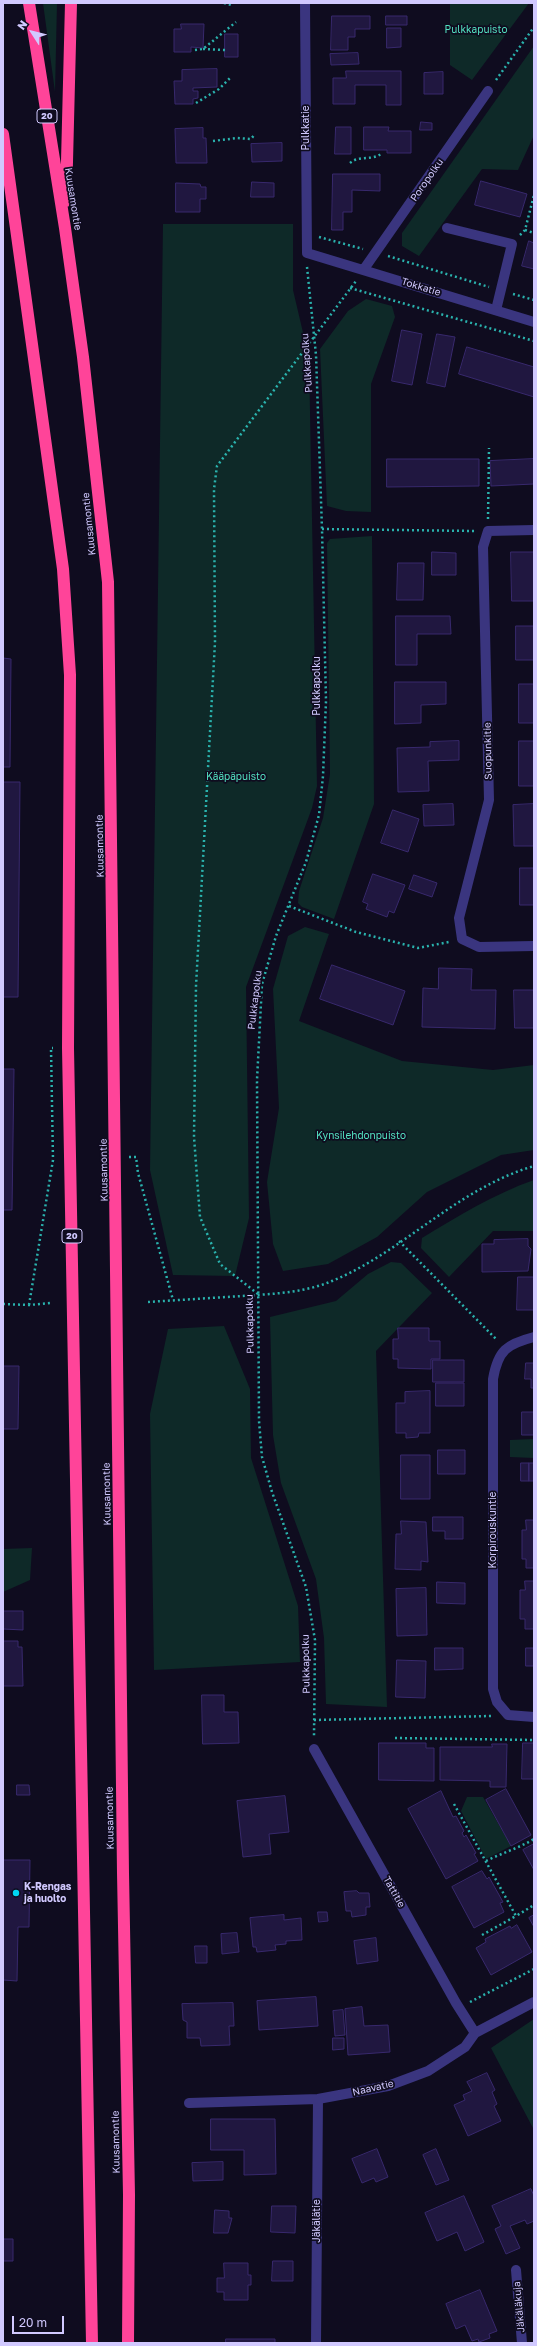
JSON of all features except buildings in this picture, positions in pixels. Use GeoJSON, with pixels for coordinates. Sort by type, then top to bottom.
{"type":"FeatureCollection","features":[{"type":"Feature","properties":{"kind":"highway","name":"Kuusamontie"},"geometry":{"type":"LineString","coordinates":[[29,3],[66,228],[83,357],[108,582],[122,1873],[129,2195],[128,2343]]}},
{"type":"Feature","properties":{"kind":"highway"},"geometry":{"type":"LineString","coordinates":[[66,228],[71,3]]}},
{"type":"Feature","properties":{"kind":"highway","name":"20"},"geometry":{"type":"LineString","coordinates":[[3,137],[63,569],[70,675],[68,1056],[92,2343]]}},
{"type":"Feature","properties":{"kind":"street","name":"Pulkkatie"},"geometry":{"type":"LineString","coordinates":[[306,3],[307,254]]}},
{"type":"Feature","properties":{"kind":"street","name":"Poropolku"},"geometry":{"type":"LineString","coordinates":[[364,269],[488,91]]}},
{"type":"Feature","properties":{"kind":"street"},"geometry":{"type":"LineString","coordinates":[[447,228],[512,244],[502,291],[496,310]]}},
{"type":"Feature","properties":{"kind":"street","name":"Tokkatie"},"geometry":{"type":"LineString","coordinates":[[307,254],[364,269],[534,322]]}},
{"type":"Feature","properties":{"kind":"street"},"geometry":{"type":"LineString","coordinates":[[488,531],[534,530]]}},
{"type":"Feature","properties":{"kind":"street","name":"Suopunkitie"},"geometry":{"type":"LineString","coordinates":[[462,939],[460,918],[489,800],[483,547],[488,531]]}},
{"type":"Feature","properties":{"kind":"street"},"geometry":{"type":"LineString","coordinates":[[462,939],[479,947],[534,946]]}},
{"type":"Feature","properties":{"kind":"street"},"geometry":{"type":"LineString","coordinates":[[505,1348],[534,1337]]}},
{"type":"Feature","properties":{"kind":"street","name":"Korpirouskuntie"},"geometry":{"type":"LineString","coordinates":[[505,1348],[496,1363],[493,1379],[493,1689],[497,1702],[508,1715]]}},
{"type":"Feature","properties":{"kind":"street"},"geometry":{"type":"LineString","coordinates":[[508,1715],[534,1717]]}},
{"type":"Feature","properties":{"kind":"street","name":"Tattitie"},"geometry":{"type":"LineString","coordinates":[[314,1749],[456,2003],[475,2033]]}},
{"type":"Feature","properties":{"kind":"street","name":"Naavatie"},"geometry":{"type":"LineString","coordinates":[[190,2103],[318,2099],[388,2086],[428,2071],[465,2047],[475,2033],[534,2002]]}},
{"type":"Feature","properties":{"kind":"street","name":"Jäkälätie"},"geometry":{"type":"LineString","coordinates":[[316,2343],[318,2099]]}},
{"type":"Feature","properties":{"kind":"street","name":"Jäkäläkuja"},"geometry":{"type":"LineString","coordinates":[[516,2270],[522,2343]]}},
{"type":"Feature","properties":{"kind":"path"},"geometry":{"type":"LineString","coordinates":[[224,3],[231,4]]}},
{"type":"Feature","properties":{"kind":"path"},"geometry":{"type":"LineString","coordinates":[[203,50],[236,22]]}},
{"type":"Feature","properties":{"kind":"path"},"geometry":{"type":"LineString","coordinates":[[488,91],[534,26]]}},
{"type":"Feature","properties":{"kind":"path"},"geometry":{"type":"LineString","coordinates":[[195,50],[225,50]]}},
{"type":"Feature","properties":{"kind":"path"},"geometry":{"type":"LineString","coordinates":[[196,103],[219,89],[230,78]]}},
{"type":"Feature","properties":{"kind":"path"},"geometry":{"type":"LineString","coordinates":[[213,141],[237,138],[251,139],[255,134]]}},
{"type":"Feature","properties":{"kind":"path"},"geometry":{"type":"LineString","coordinates":[[350,163],[355,159],[376,158],[381,154]]}},
{"type":"Feature","properties":{"kind":"path"},"geometry":{"type":"LineString","coordinates":[[512,244],[525,230],[534,195]]}},
{"type":"Feature","properties":{"kind":"path"},"geometry":{"type":"LineString","coordinates":[[525,230],[534,233]]}},
{"type":"Feature","properties":{"kind":"path"},"geometry":{"type":"LineString","coordinates":[[307,234],[376,252],[534,300]]}},
{"type":"Feature","properties":{"kind":"path","name":"Pulkkapolku"},"geometry":{"type":"LineString","coordinates":[[307,254],[313,340],[316,355],[322,529],[326,701],[323,776],[319,815],[306,862],[268,961],[262,984],[256,1080],[259,1421],[262,1457],[281,1518],[306,1587],[315,1640],[314,1749]]}},
{"type":"Feature","properties":{"kind":"path"},"geometry":{"type":"LineString","coordinates":[[258,1295],[220,1264],[200,1217],[194,1137],[196,986],[215,642],[214,489],[217,466],[313,340],[364,269]]}},
{"type":"Feature","properties":{"kind":"path"},"geometry":{"type":"LineString","coordinates":[[350,288],[534,341]]}},
{"type":"Feature","properties":{"kind":"path"},"geometry":{"type":"LineString","coordinates":[[322,529],[488,531],[489,448]]}},
{"type":"Feature","properties":{"kind":"path"},"geometry":{"type":"LineString","coordinates":[[289,906],[356,932],[418,948],[462,939]]}},
{"type":"Feature","properties":{"kind":"path"},"geometry":{"type":"LineString","coordinates":[[29,1305],[53,1160],[51,1048]]}},
{"type":"Feature","properties":{"kind":"path"},"geometry":{"type":"LineString","coordinates":[[136,1157],[138,1173],[173,1300]]}},
{"type":"Feature","properties":{"kind":"path"},"geometry":{"type":"LineString","coordinates":[[148,1302],[258,1295],[295,1291],[331,1282],[360,1266],[456,1202],[495,1182],[534,1166]]}},
{"type":"Feature","properties":{"kind":"path"},"geometry":{"type":"LineString","coordinates":[[399,1241],[505,1348]]}},
{"type":"Feature","properties":{"kind":"path"},"geometry":{"type":"LineString","coordinates":[[3,1304],[29,1305],[50,1303]]}},
{"type":"Feature","properties":{"kind":"path"},"geometry":{"type":"LineString","coordinates":[[314,1720],[508,1715]]}},
{"type":"Feature","properties":{"kind":"path"},"geometry":{"type":"LineString","coordinates":[[395,1738],[534,1740]]}},
{"type":"Feature","properties":{"kind":"path"},"geometry":{"type":"LineString","coordinates":[[454,1804],[516,1916]]}},
{"type":"Feature","properties":{"kind":"path"},"geometry":{"type":"LineString","coordinates":[[486,1861],[506,1851],[519,1848],[534,1839]]}},
{"type":"Feature","properties":{"kind":"path"},"geometry":{"type":"LineString","coordinates":[[482,1935],[534,1905]]}},
{"type":"Feature","properties":{"kind":"path"},"geometry":{"type":"LineString","coordinates":[[456,2003],[472,2002],[534,1969]]}},
{"type":"Feature","properties":{"kind":"green space"},"geometry":{"type":"Polygon","coordinates":[[[43,3],[57,3],[55,92],[43,3]]]}},
{"type":"Feature","properties":{"kind":"green space","name":"Pulkkapuisto"},"geometry":{"type":"Polygon","coordinates":[[[450,3],[529,3],[472,80],[450,65],[450,3]]]}},
{"type":"Feature","properties":{"kind":"green space"},"geometry":{"type":"Polygon","coordinates":[[[534,46],[534,135],[518,170],[482,169],[419,256],[402,246],[402,233],[534,46]]]}},
{"type":"Feature","properties":{"kind":"green space","name":"Kääpäpuisto"},"geometry":{"type":"Polygon","coordinates":[[[163,224],[293,224],[293,290],[309,358],[317,786],[312,808],[246,987],[249,1218],[235,1276],[173,1275],[150,1170],[163,224]]]}},
{"type":"Feature","properties":{"kind":"green space"},"geometry":{"type":"Polygon","coordinates":[[[366,299],[392,306],[395,317],[371,384],[371,512],[346,511],[327,506],[320,349],[348,311],[366,299]]]}},
{"type":"Feature","properties":{"kind":"green space"},"geometry":{"type":"Polygon","coordinates":[[[372,536],[374,804],[334,919],[302,907],[298,903],[299,891],[323,818],[330,774],[327,543],[330,539],[372,536]]]}},
{"type":"Feature","properties":{"kind":"green space","name":"Kynsilehdonpuisto"},"geometry":{"type":"Polygon","coordinates":[[[305,927],[329,934],[299,1021],[402,1061],[493,1070],[534,1065],[534,1150],[501,1155],[427,1192],[377,1237],[328,1264],[283,1271],[273,1244],[267,1182],[279,1108],[273,989],[288,936],[305,927]]]}},
{"type":"Feature","properties":{"kind":"green space"},"geometry":{"type":"Polygon","coordinates":[[[534,1180],[534,1231],[493,1231],[449,1277],[421,1248],[422,1238],[490,1199],[534,1180]]]}},
{"type":"Feature","properties":{"kind":"green space"},"geometry":{"type":"Polygon","coordinates":[[[391,1262],[401,1263],[432,1293],[376,1351],[387,1707],[326,1704],[324,1638],[316,1579],[281,1483],[273,1435],[270,1317],[336,1301],[368,1274],[391,1262]]]}},
{"type":"Feature","properties":{"kind":"green space"},"geometry":{"type":"Polygon","coordinates":[[[224,1326],[250,1389],[251,1458],[298,1606],[300,1662],[154,1670],[150,1414],[168,1329],[224,1326]]]}},
{"type":"Feature","properties":{"kind":"green space"},"geometry":{"type":"Polygon","coordinates":[[[534,1439],[534,1458],[510,1457],[510,1440],[534,1439]]]}},
{"type":"Feature","properties":{"kind":"green space"},"geometry":{"type":"Polygon","coordinates":[[[32,1548],[30,1580],[3,1592],[3,1549],[32,1548]]]}},
{"type":"Feature","properties":{"kind":"green space"},"geometry":{"type":"Polygon","coordinates":[[[467,1797],[483,1797],[511,1846],[486,1859],[461,1811],[467,1797]]]}},
{"type":"Feature","properties":{"kind":"green space"},"geometry":{"type":"Polygon","coordinates":[[[534,2019],[534,2130],[491,2048],[534,2019]]]}},
{"type":"Feature","properties":{"kind":"place","name":"K-Rengas ja huolto"},"geometry":{"type":"Point","coordinates":[16,1893]}}]}
